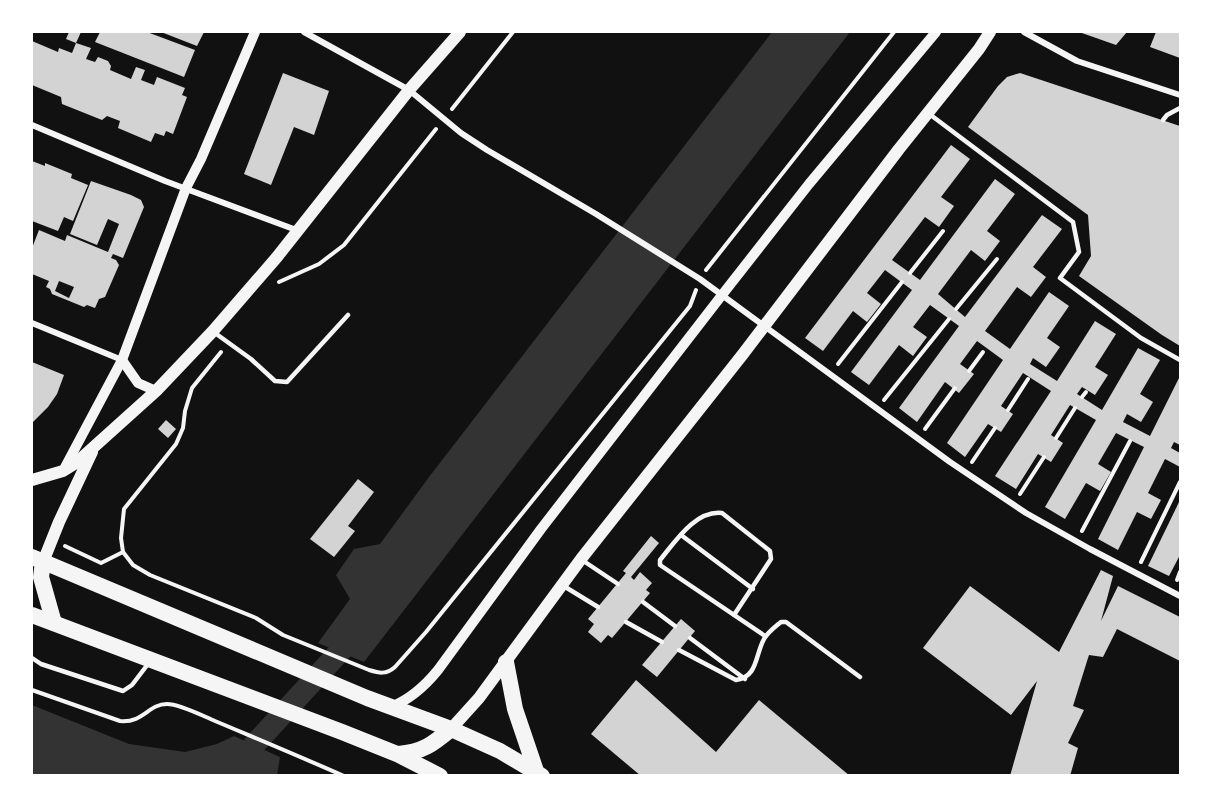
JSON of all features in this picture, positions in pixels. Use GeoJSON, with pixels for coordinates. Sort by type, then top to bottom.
{"type":"FeatureCollection","features":[{"type":"Feature","properties":{"kind":"highway"},"geometry":{"type":"LineString","coordinates":[[37,559],[367,698],[451,729],[500,751],[539,773]]}},
{"type":"Feature","properties":{"kind":"highway"},"geometry":{"type":"LineString","coordinates":[[37,559],[54,622]]}},
{"type":"Feature","properties":{"kind":"highway"},"geometry":{"type":"LineString","coordinates":[[32,615],[342,732],[397,754],[440,776]]}},
{"type":"Feature","properties":{"kind":"highway"},"geometry":{"type":"LineString","coordinates":[[506,662],[515,709],[539,773]]}},
{"type":"Feature","properties":{"kind":"highway"},"geometry":{"type":"LineString","coordinates":[[397,754],[422,750],[451,729]]}},
{"type":"Feature","properties":{"kind":"main road"},"geometry":{"type":"LineString","coordinates":[[32,480],[63,471],[76,463],[156,391],[213,331],[299,231],[409,90],[460,32]]}},
{"type":"Feature","properties":{"kind":"main road"},"geometry":{"type":"LineString","coordinates":[[451,729],[471,709],[580,559],[765,327],[990,32]]}},
{"type":"Feature","properties":{"kind":"main road"},"geometry":{"type":"LineString","coordinates":[[37,559],[52,540],[96,446]]}},
{"type":"Feature","properties":{"kind":"street"},"geometry":{"type":"LineString","coordinates":[[63,471],[122,360],[186,188],[201,159],[255,32]]}},
{"type":"Feature","properties":{"kind":"street"},"geometry":{"type":"LineString","coordinates":[[304,32],[409,90],[487,150],[700,279],[909,433],[998,495],[1090,549],[1180,596]]}},
{"type":"Feature","properties":{"kind":"street"},"geometry":{"type":"LineString","coordinates":[[391,707],[419,691],[438,670],[541,529],[722,295],[809,184],[936,32]]}},
{"type":"Feature","properties":{"kind":"street"},"geometry":{"type":"LineString","coordinates":[[1024,32],[1077,61],[1180,95]]}},
{"type":"Feature","properties":{"kind":"street"},"geometry":{"type":"LineString","coordinates":[[32,125],[299,231]]}},
{"type":"Feature","properties":{"kind":"street"},"geometry":{"type":"LineString","coordinates":[[32,323],[122,360],[138,382],[156,391]]}},
{"type":"Feature","properties":{"kind":"lane"},"geometry":{"type":"LineString","coordinates":[[1163,120],[1180,108]]}},
{"type":"Feature","properties":{"kind":"lane"},"geometry":{"type":"LineString","coordinates":[[928,112],[1073,222],[1079,252],[1060,278],[1141,338],[1180,360]]}},
{"type":"Feature","properties":{"kind":"lane"},"geometry":{"type":"LineString","coordinates":[[213,331],[251,359],[275,381],[287,382],[348,315]]}},
{"type":"Feature","properties":{"kind":"lane"},"geometry":{"type":"LineString","coordinates":[[735,615],[771,559],[770,551],[722,513],[713,512],[704,516],[681,535],[660,560],[660,565],[765,636]]}},
{"type":"Feature","properties":{"kind":"lane"},"geometry":{"type":"LineString","coordinates":[[681,535],[753,589]]}},
{"type":"Feature","properties":{"kind":"lane"},"geometry":{"type":"LineString","coordinates":[[580,559],[618,584]]}},
{"type":"Feature","properties":{"kind":"lane"},"geometry":{"type":"LineString","coordinates":[[562,585],[598,607]]}},
{"type":"Feature","properties":{"kind":"lane"},"geometry":{"type":"LineString","coordinates":[[643,602],[675,626]]}},
{"type":"Feature","properties":{"kind":"lane"},"geometry":{"type":"LineString","coordinates":[[626,621],[662,642]]}},
{"type":"Feature","properties":{"kind":"lane"},"geometry":{"type":"LineString","coordinates":[[679,650],[736,680],[745,679],[754,667],[765,636],[781,622],[786,622],[860,677]]}},
{"type":"Feature","properties":{"kind":"lane"},"geometry":{"type":"LineString","coordinates":[[690,638],[745,679]]}},
{"type":"Feature","properties":{"kind":"lane"},"geometry":{"type":"LineString","coordinates":[[32,658],[41,664],[123,691],[132,685],[152,659]]}},
{"type":"Feature","properties":{"kind":"path"},"geometry":{"type":"LineString","coordinates":[[274,287],[282,279],[319,264],[344,245],[513,32]]}},
{"type":"Feature","properties":{"kind":"path"},"geometry":{"type":"LineString","coordinates":[[228,342],[192,388],[183,428],[176,444],[124,510],[121,538],[123,552],[133,565],[150,575],[256,618],[283,635],[369,670],[381,673],[390,672],[426,632],[690,306],[700,279],[894,32]]}},
{"type":"Feature","properties":{"kind":"path"},"geometry":{"type":"LineString","coordinates":[[910,273],[943,231]]}},
{"type":"Feature","properties":{"kind":"path"},"geometry":{"type":"LineString","coordinates":[[956,309],[997,259]]}},
{"type":"Feature","properties":{"kind":"path"},"geometry":{"type":"LineString","coordinates":[[846,354],[902,282]]}},
{"type":"Feature","properties":{"kind":"path"},"geometry":{"type":"LineString","coordinates":[[894,388],[949,319]]}},
{"type":"Feature","properties":{"kind":"path"},"geometry":{"type":"LineString","coordinates":[[969,371],[982,352]]}},
{"type":"Feature","properties":{"kind":"path"},"geometry":{"type":"LineString","coordinates":[[1008,410],[1028,379]]}},
{"type":"Feature","properties":{"kind":"path"},"geometry":{"type":"LineString","coordinates":[[933,418],[956,388]]}},
{"type":"Feature","properties":{"kind":"path"},"geometry":{"type":"LineString","coordinates":[[1082,397],[1086,392]]}},
{"type":"Feature","properties":{"kind":"path"},"geometry":{"type":"LineString","coordinates":[[1056,438],[1076,408]]}},
{"type":"Feature","properties":{"kind":"path"},"geometry":{"type":"LineString","coordinates":[[979,451],[995,429]]}},
{"type":"Feature","properties":{"kind":"path"},"geometry":{"type":"LineString","coordinates":[[1089,519],[1130,441]]}},
{"type":"Feature","properties":{"kind":"path"},"geometry":{"type":"LineString","coordinates":[[1025,486],[1044,457]]}},
{"type":"Feature","properties":{"kind":"path"},"geometry":{"type":"LineString","coordinates":[[1147,550],[1180,482]]}},
{"type":"Feature","properties":{"kind":"path"},"geometry":{"type":"LineString","coordinates":[[52,540],[101,563],[123,552]]}},
{"type":"Feature","properties":{"kind":"path"},"geometry":{"type":"LineString","coordinates":[[32,690],[120,721],[141,718],[153,708],[167,704],[199,715],[344,776]]}},
{"type":"Feature","properties":{"kind":"shaded area"},"geometry":{"type":"Polygon","coordinates":[[[772,32],[850,32],[364,662],[318,643],[350,599],[336,575],[354,549],[380,544],[429,477],[772,32]]]}},
{"type":"Feature","properties":{"kind":"shaded area"},"geometry":{"type":"Polygon","coordinates":[[[32,705],[129,744],[185,752],[217,744],[234,736],[280,757],[277,775],[32,775],[32,705]]]}},
{"type":"Feature","properties":{"kind":"building"},"geometry":{"type":"Polygon","coordinates":[[[69,32],[81,32],[76,43],[66,39],[69,32]]]}},
{"type":"Feature","properties":{"kind":"building"},"geometry":{"type":"Polygon","coordinates":[[[100,32],[147,32],[195,50],[184,77],[95,42],[100,32]]]}},
{"type":"Feature","properties":{"kind":"building"},"geometry":{"type":"Polygon","coordinates":[[[161,32],[204,32],[197,46],[161,32]]]}},
{"type":"Feature","properties":{"kind":"building"},"geometry":{"type":"Polygon","coordinates":[[[1079,32],[1127,32],[1116,45],[1079,32]]]}},
{"type":"Feature","properties":{"kind":"building"},"geometry":{"type":"Polygon","coordinates":[[[1156,32],[1180,32],[1180,58],[1150,47],[1156,32]]]}},
{"type":"Feature","properties":{"kind":"building"},"geometry":{"type":"Polygon","coordinates":[[[32,41],[58,52],[59,48],[72,53],[76,43],[91,48],[86,59],[95,62],[98,57],[108,61],[111,66],[110,70],[131,79],[136,67],[145,70],[141,80],[154,85],[157,77],[185,88],[182,95],[187,97],[173,134],[166,131],[164,136],[155,133],[151,142],[118,128],[120,121],[107,116],[102,120],[62,104],[61,97],[32,85],[32,41]]]}},
{"type":"Feature","properties":{"kind":"building"},"geometry":{"type":"Polygon","coordinates":[[[283,73],[329,91],[314,135],[294,127],[271,185],[244,174],[283,73]]]}},
{"type":"Feature","properties":{"kind":"building"},"geometry":{"type":"Polygon","coordinates":[[[1020,73],[1180,126],[1180,346],[1079,276],[1091,256],[1088,215],[968,127],[998,86],[1007,77],[1020,73]]]}},
{"type":"Feature","properties":{"kind":"building"},"geometry":{"type":"Polygon","coordinates":[[[951,145],[970,159],[941,197],[954,206],[939,227],[925,217],[892,260],[920,280],[995,179],[1015,194],[987,231],[1000,241],[985,261],[971,250],[938,294],[965,317],[1042,215],[1062,229],[1033,267],[1046,277],[1031,297],[1017,287],[985,331],[1010,349],[1049,292],[1069,306],[1047,338],[1060,347],[1046,367],[1033,358],[1030,364],[1057,381],[1095,321],[1116,334],[1095,367],[1108,375],[1095,395],[1082,387],[1077,394],[1102,410],[1138,348],[1160,360],[1140,394],[1153,402],[1141,422],[1127,414],[1123,422],[1150,436],[1180,376],[1180,445],[1174,442],[1171,448],[1180,453],[1180,467],[1165,459],[1148,493],[1161,500],[1151,519],[1137,512],[1118,550],[1098,539],[1144,447],[1116,433],[1098,464],[1111,472],[1100,491],[1086,483],[1065,519],[1045,507],[1096,420],[1070,405],[1051,435],[1063,443],[1051,462],[1038,454],[1016,489],[995,476],[1051,391],[1023,373],[1001,406],[1013,414],[1001,432],[988,424],[965,457],[947,443],[1003,360],[977,341],[960,364],[974,374],[959,393],[945,382],[917,422],[899,408],[959,326],[930,305],[913,327],[927,337],[913,356],[899,345],[869,385],[851,372],[912,290],[885,270],[867,293],[881,304],[867,322],[853,311],[823,351],[805,338],[951,145]]]}},
{"type":"Feature","properties":{"kind":"building"},"geometry":{"type":"Polygon","coordinates":[[[32,161],[45,166],[45,163],[72,174],[71,178],[88,185],[73,221],[64,217],[58,231],[32,221],[32,161]]]}},
{"type":"Feature","properties":{"kind":"building"},"geometry":{"type":"Polygon","coordinates":[[[91,181],[131,195],[141,200],[144,207],[123,258],[113,254],[111,258],[119,265],[105,297],[99,299],[95,308],[87,305],[84,307],[52,294],[46,287],[49,281],[32,274],[32,248],[39,230],[65,241],[67,235],[108,252],[119,224],[108,219],[97,245],[70,234],[91,181]],[[59,281],[55,291],[69,298],[74,287],[59,281]]]}},
{"type":"Feature","properties":{"kind":"building"},"geometry":{"type":"Polygon","coordinates":[[[32,362],[64,375],[57,394],[32,423],[32,362]]]}},
{"type":"Feature","properties":{"kind":"building"},"geometry":{"type":"Polygon","coordinates":[[[166,420],[176,429],[168,438],[158,429],[166,420]]]}},
{"type":"Feature","properties":{"kind":"building"},"geometry":{"type":"Polygon","coordinates":[[[358,479],[374,492],[348,526],[355,531],[334,557],[310,539],[358,479]]]}},
{"type":"Feature","properties":{"kind":"building"},"geometry":{"type":"Polygon","coordinates":[[[1180,500],[1180,555],[1169,576],[1148,566],[1180,500]]]}},
{"type":"Feature","properties":{"kind":"building"},"geometry":{"type":"Polygon","coordinates":[[[651,536],[659,543],[631,577],[634,580],[640,572],[652,583],[646,590],[650,593],[612,638],[608,635],[601,643],[588,632],[594,624],[588,619],[626,573],[623,571],[651,536]]]}},
{"type":"Feature","properties":{"kind":"building"},"geometry":{"type":"Polygon","coordinates":[[[1101,570],[1113,576],[1101,621],[1118,586],[1180,617],[1180,661],[1117,629],[1103,657],[1089,655],[1088,658],[1073,706],[1084,710],[1068,743],[1078,748],[1070,776],[1010,776],[1037,681],[1011,715],[923,648],[970,586],[1059,652],[1101,570]]]}},
{"type":"Feature","properties":{"kind":"building"},"geometry":{"type":"Polygon","coordinates":[[[681,619],[695,631],[657,677],[642,665],[681,619]]]}},
{"type":"Feature","properties":{"kind":"building"},"geometry":{"type":"Polygon","coordinates":[[[636,680],[716,752],[759,700],[850,776],[641,776],[591,734],[636,680]]]}},
{"type":"Feature","properties":{"kind":"waterway"},"geometry":{"type":"LineString","coordinates":[[254,745],[344,647],[358,628]]}}]}
